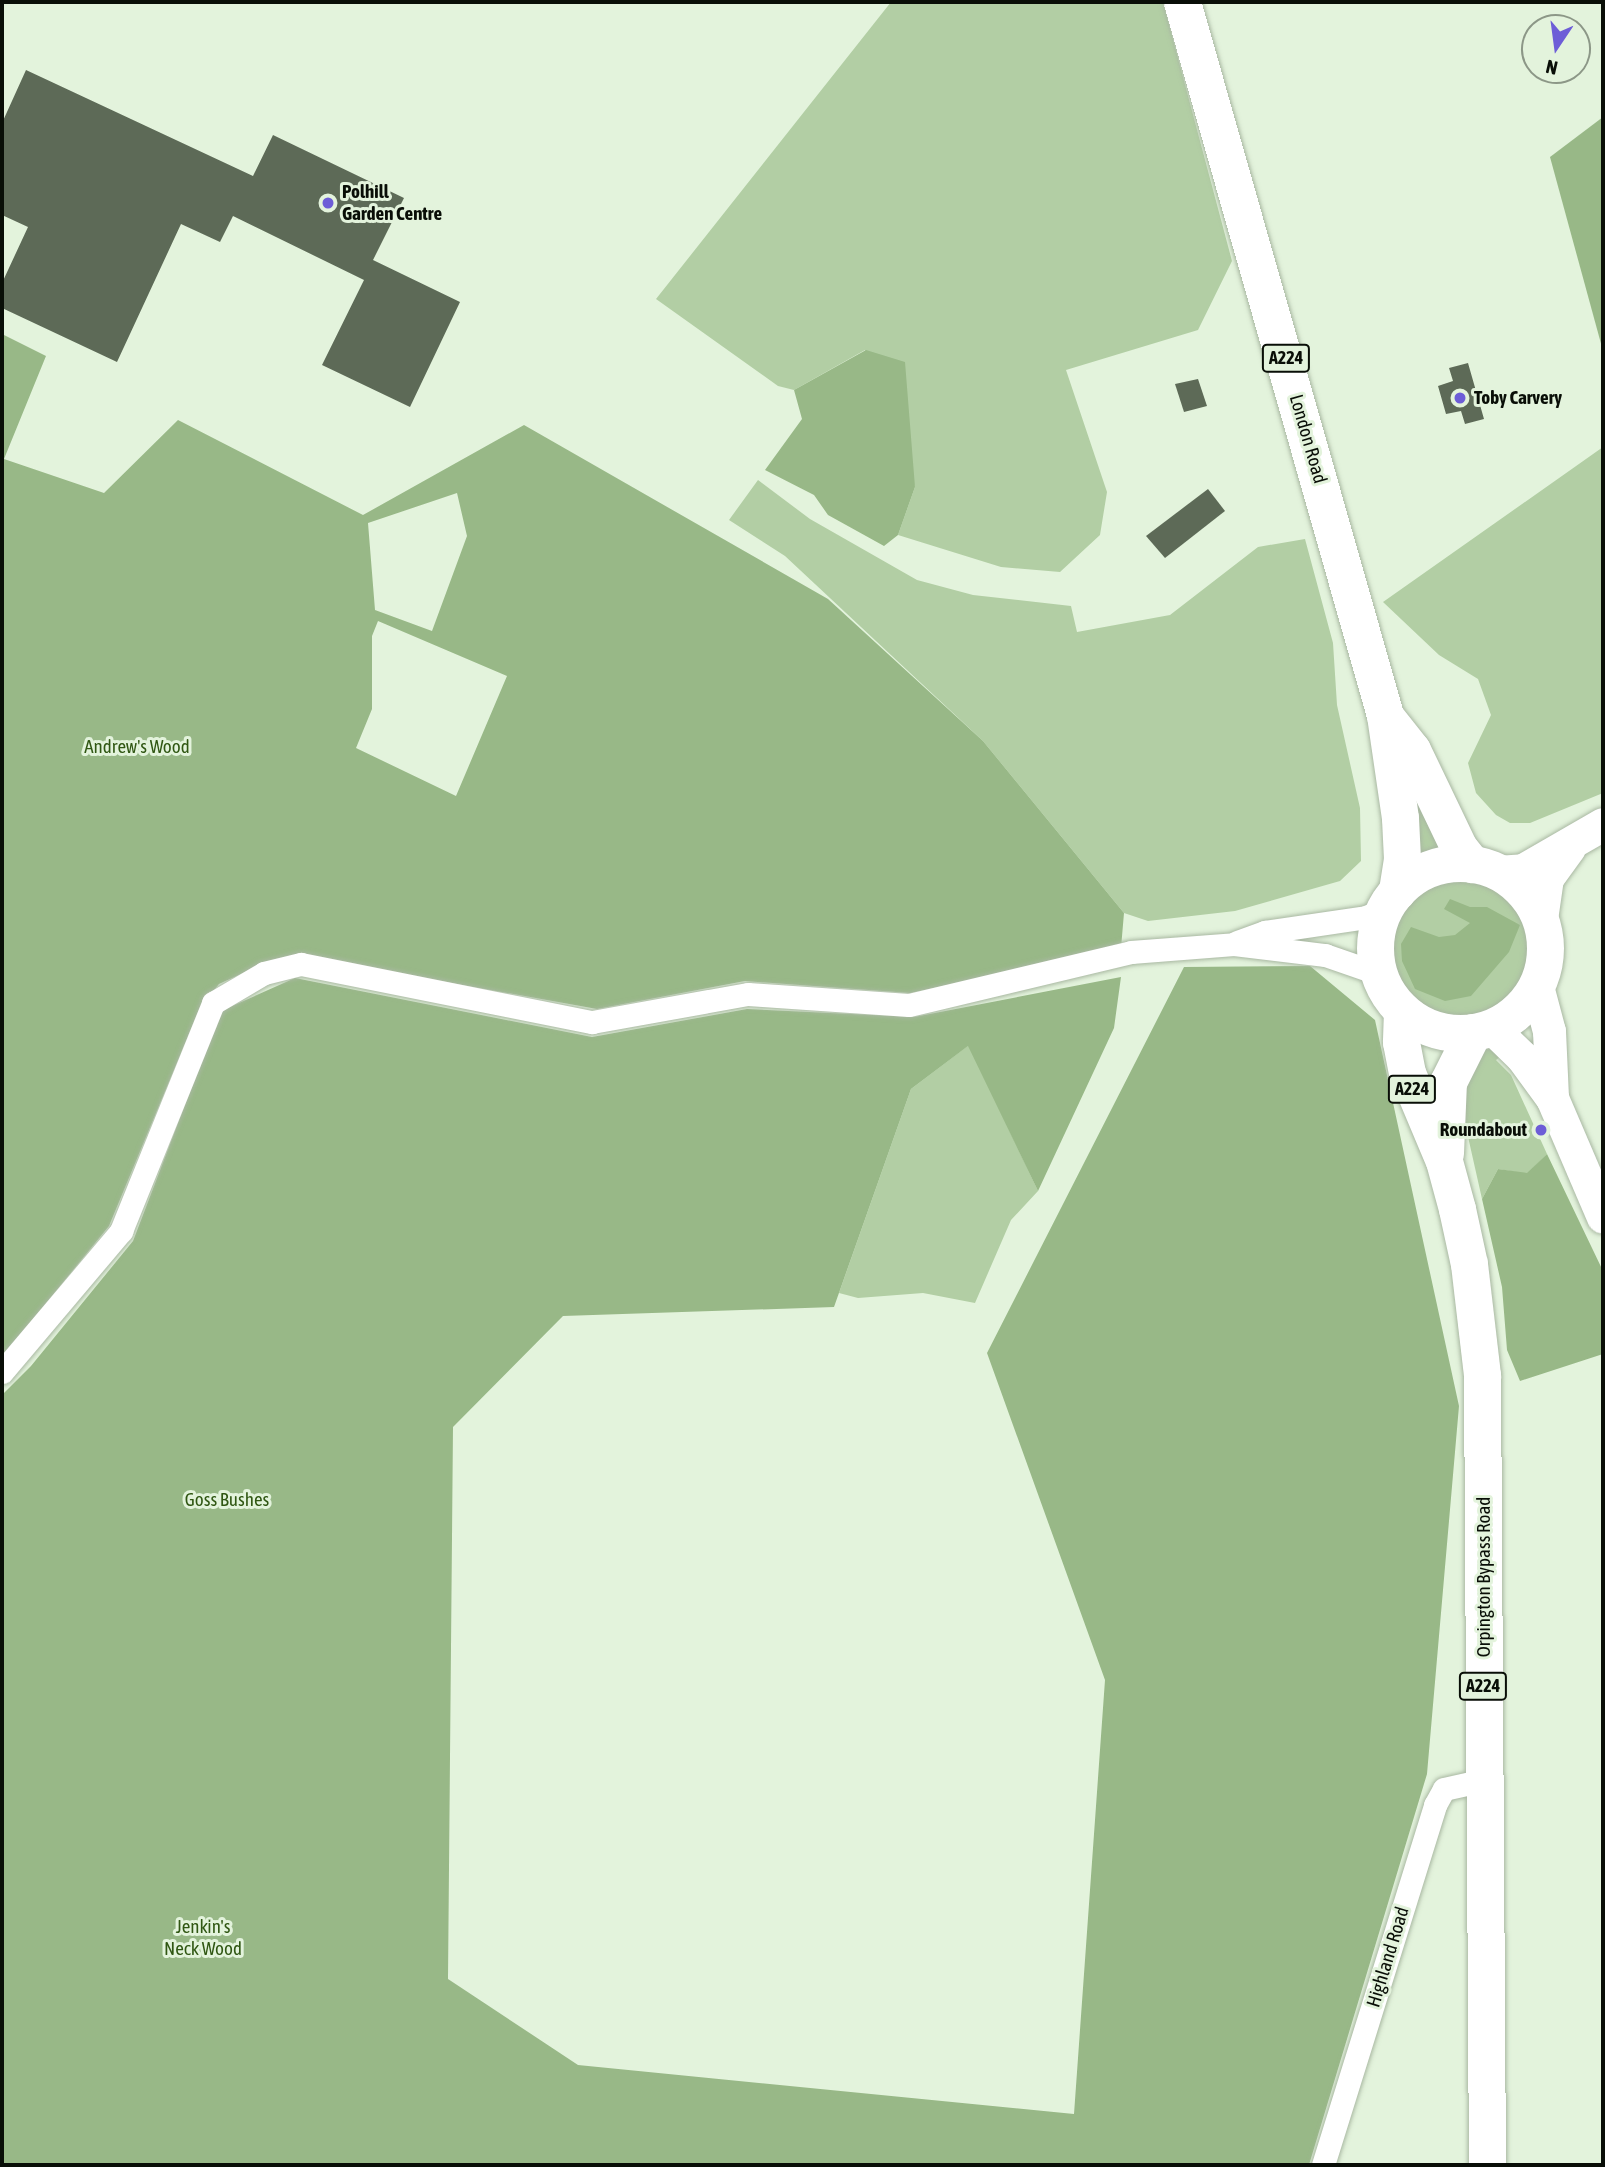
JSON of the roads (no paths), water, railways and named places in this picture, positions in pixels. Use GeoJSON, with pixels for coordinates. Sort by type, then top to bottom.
{"type":"FeatureCollection","features":[{"type":"Feature","properties":{"kind":"main road","name":"London Road"},"geometry":{"type":"LineString","coordinates":[[1182,2],[1384,715],[1400,818],[1402,859],[1391,900]]}},
{"type":"Feature","properties":{"kind":"main road","name":"London Road"},"geometry":{"type":"LineString","coordinates":[[1384,715],[1412,750],[1459,848],[1484,868]]}},
{"type":"Feature","properties":{"kind":"main road"},"geometry":{"type":"LineString","coordinates":[[1484,868],[1529,898],[1541,919],[1545,954],[1537,986],[1524,1004],[1482,1030],[1433,1028],[1402,1011],[1377,973],[1376,943],[1391,900],[1428,870],[1484,868]]}},
{"type":"Feature","properties":{"kind":"main road","name":"Orpington Bypass Road"},"geometry":{"type":"LineString","coordinates":[[1402,1011],[1401,1042],[1407,1073],[1444,1161],[1469,1264],[1482,1375],[1487,2165]]}},
{"type":"Feature","properties":{"kind":"main road","name":"Orpington Bypass Road"},"geometry":{"type":"LineString","coordinates":[[1444,1161],[1448,1082],[1482,1030]]}},
{"type":"Feature","properties":{"kind":"street"},"geometry":{"type":"LineString","coordinates":[[1484,868],[1523,870],[1570,846],[1603,824]]}},
{"type":"Feature","properties":{"kind":"street"},"geometry":{"type":"LineString","coordinates":[[1541,919],[1547,878],[1570,846]]}},
{"type":"Feature","properties":{"kind":"street"},"geometry":{"type":"LineString","coordinates":[[1234,944],[1265,932],[1366,917],[1391,900]]}},
{"type":"Feature","properties":{"kind":"street"},"geometry":{"type":"LineString","coordinates":[[2,1372],[121,1231],[213,1003],[264,973],[301,964],[592,1021],[748,994],[909,1005],[1131,952],[1234,944],[1325,955],[1377,973]]}},
{"type":"Feature","properties":{"kind":"street"},"geometry":{"type":"LineString","coordinates":[[1537,986],[1549,1031],[1552,1098]]}},
{"type":"Feature","properties":{"kind":"street"},"geometry":{"type":"LineString","coordinates":[[1482,1030],[1522,1057],[1552,1098],[1603,1217]]}},
{"type":"Feature","properties":{"kind":"street","name":"Highland Road"},"geometry":{"type":"LineString","coordinates":[[1324,2165],[1435,1805],[1444,1789],[1484,1780]]}},
{"type":"Feature","properties":{"kind":"place","name":"Polhill Garden Centre"},"geometry":{"type":"Point","coordinates":[328,203]}},
{"type":"Feature","properties":{"kind":"place","name":"Toby Carvery"},"geometry":{"type":"Point","coordinates":[1460,398]}},
{"type":"Feature","properties":{"kind":"place","name":"Roundabout"},"geometry":{"type":"Point","coordinates":[1541,1130]}},
{"type":"Feature","properties":{"kind":"park label","name":"Andrew's Wood"},"geometry":{"type":"Point","coordinates":[137,747]}},
{"type":"Feature","properties":{"kind":"park label","name":"Goss Bushes"},"geometry":{"type":"Point","coordinates":[227,1500]}},
{"type":"Feature","properties":{"kind":"park label","name":"Jenkin's Neck Wood"},"geometry":{"type":"Point","coordinates":[203,1938]}}]}
